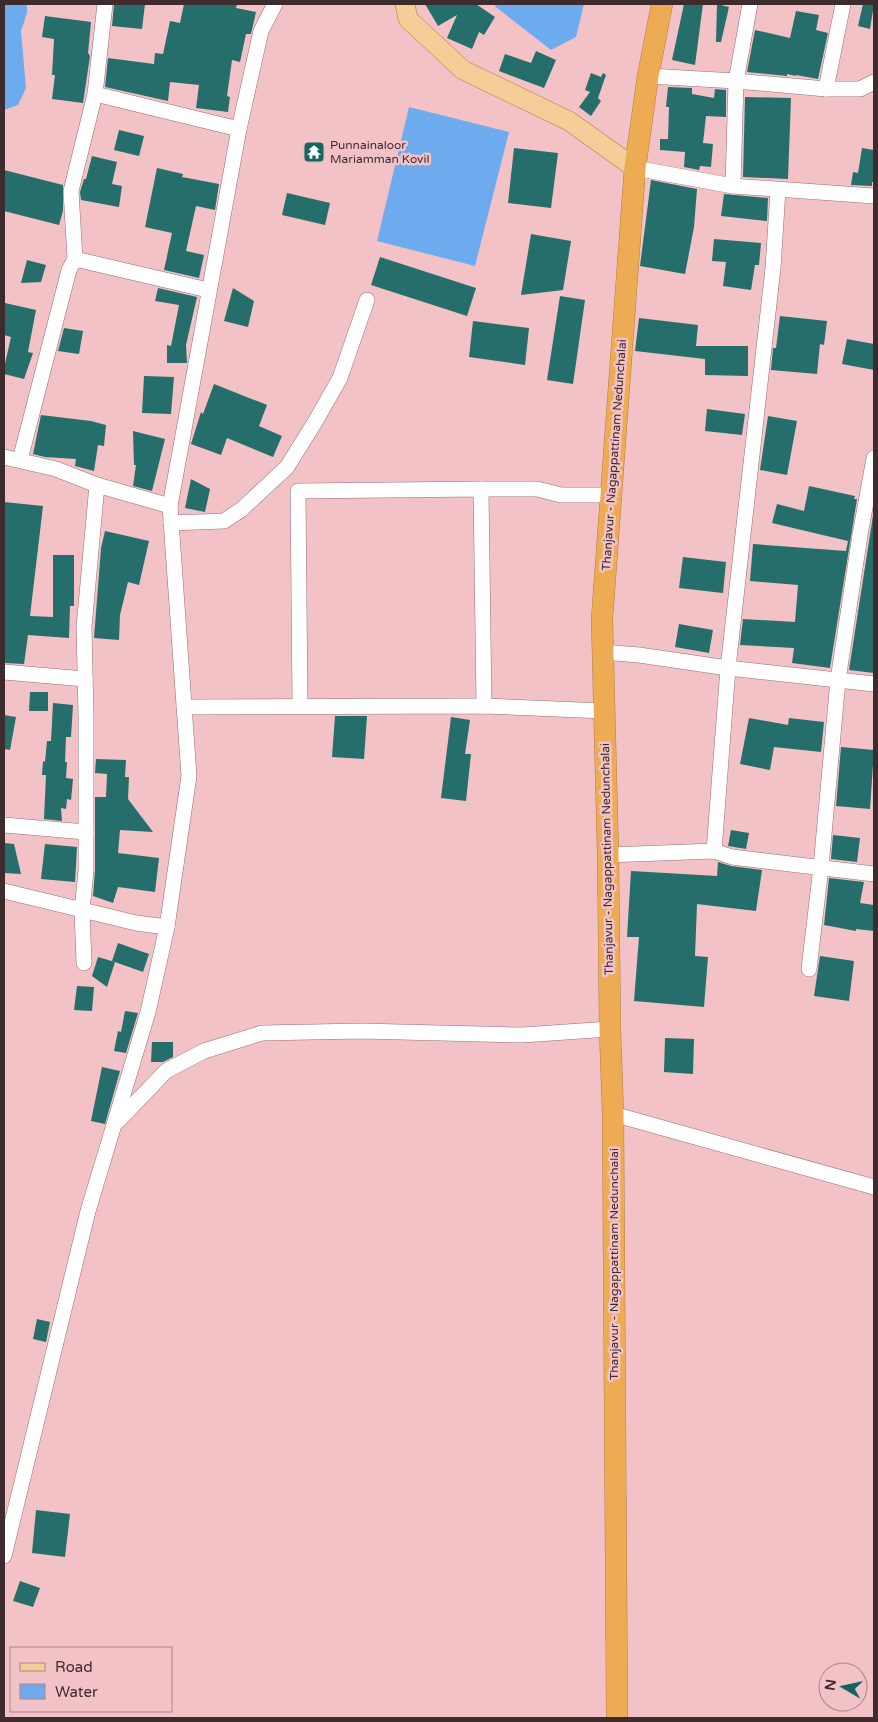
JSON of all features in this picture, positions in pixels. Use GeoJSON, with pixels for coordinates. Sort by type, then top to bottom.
{"type":"FeatureCollection","features":[{"type":"Feature","properties":{"kind":"highway","name":"Thanjavur - Nagappattinam Nedunchalai"},"geometry":{"type":"LineString","coordinates":[[617,1718],[613,1114],[602,619],[635,168],[648,76],[662,4]]}},
{"type":"Feature","properties":{"kind":"main road"},"geometry":{"type":"LineString","coordinates":[[405,4],[408,18],[463,70],[569,121],[635,168]]}},
{"type":"Feature","properties":{"kind":"street"},"geometry":{"type":"LineString","coordinates":[[20,460],[70,270],[75,259],[71,191],[95,94],[105,4]]}},
{"type":"Feature","properties":{"kind":"street"},"geometry":{"type":"LineString","coordinates":[[4,1556],[88,1211],[148,1012],[167,927],[189,776],[170,506],[208,290],[239,129],[261,31],[276,4]]}},
{"type":"Feature","properties":{"kind":"street"},"geometry":{"type":"LineString","coordinates":[[733,186],[736,81],[750,4]]}},
{"type":"Feature","properties":{"kind":"street"},"geometry":{"type":"LineString","coordinates":[[826,89],[843,4]]}},
{"type":"Feature","properties":{"kind":"street"},"geometry":{"type":"LineString","coordinates":[[648,76],[826,89],[860,89],[874,82]]}},
{"type":"Feature","properties":{"kind":"street"},"geometry":{"type":"LineString","coordinates":[[95,94],[239,129]]}},
{"type":"Feature","properties":{"kind":"street"},"geometry":{"type":"LineString","coordinates":[[635,168],[733,186],[874,196]]}},
{"type":"Feature","properties":{"kind":"street"},"geometry":{"type":"LineString","coordinates":[[714,851],[728,668],[772,278],[778,190]]}},
{"type":"Feature","properties":{"kind":"street"},"geometry":{"type":"LineString","coordinates":[[75,259],[208,290]]}},
{"type":"Feature","properties":{"kind":"street"},"geometry":{"type":"LineString","coordinates":[[171,523],[224,521],[242,509],[287,466],[340,378],[367,300]]}},
{"type":"Feature","properties":{"kind":"street"},"geometry":{"type":"LineString","coordinates":[[4,457],[56,469],[97,485],[170,506]]}},
{"type":"Feature","properties":{"kind":"street"},"geometry":{"type":"LineString","coordinates":[[808,969],[821,867],[838,680],[874,458]]}},
{"type":"Feature","properties":{"kind":"street"},"geometry":{"type":"LineString","coordinates":[[84,963],[82,911],[86,870],[86,832],[84,627],[97,485]]}},
{"type":"Feature","properties":{"kind":"street"},"geometry":{"type":"LineString","coordinates":[[481,489],[484,706]]}},
{"type":"Feature","properties":{"kind":"street"},"geometry":{"type":"LineString","coordinates":[[300,706],[298,491],[537,489],[561,495],[611,495]]}},
{"type":"Feature","properties":{"kind":"street"},"geometry":{"type":"LineString","coordinates":[[602,652],[874,684]]}},
{"type":"Feature","properties":{"kind":"street"},"geometry":{"type":"LineString","coordinates":[[4,672],[85,679]]}},
{"type":"Feature","properties":{"kind":"street"},"geometry":{"type":"LineString","coordinates":[[184,707],[484,706],[604,711]]}},
{"type":"Feature","properties":{"kind":"street"},"geometry":{"type":"LineString","coordinates":[[4,825],[86,832]]}},
{"type":"Feature","properties":{"kind":"street"},"geometry":{"type":"LineString","coordinates":[[608,855],[714,851],[732,857],[874,874]]}},
{"type":"Feature","properties":{"kind":"street"},"geometry":{"type":"LineString","coordinates":[[4,891],[136,923],[167,927]]}},
{"type":"Feature","properties":{"kind":"street"},"geometry":{"type":"LineString","coordinates":[[115,1124],[166,1071],[204,1051],[262,1033],[361,1031],[522,1035],[610,1029]]}},
{"type":"Feature","properties":{"kind":"street"},"geometry":{"type":"LineString","coordinates":[[613,1114],[851,1179],[874,1187]]}},
{"type":"Feature","properties":{"kind":"water"},"geometry":{"type":"Polygon","coordinates":[[[4,4],[27,4],[27,13],[21,31],[26,88],[18,105],[4,110],[4,4]]]}},
{"type":"Feature","properties":{"kind":"water"},"geometry":{"type":"Polygon","coordinates":[[[494,4],[584,4],[576,37],[551,50],[494,4]]]}},
{"type":"Feature","properties":{"kind":"water"},"geometry":{"type":"Polygon","coordinates":[[[409,107],[509,132],[475,266],[377,241],[409,107]]]}},
{"type":"Feature","properties":{"kind":"building"},"geometry":{"type":"Polygon","coordinates":[[[114,4],[145,4],[142,29],[112,26],[114,4]]]}},
{"type":"Feature","properties":{"kind":"building"},"geometry":{"type":"Polygon","coordinates":[[[184,4],[237,4],[236,8],[256,12],[251,34],[246,34],[240,62],[232,60],[227,96],[230,97],[228,112],[196,108],[199,85],[170,82],[168,101],[105,87],[108,58],[154,64],[155,53],[163,54],[170,21],[180,23],[184,4]]]}},
{"type":"Feature","properties":{"kind":"building"},"geometry":{"type":"Polygon","coordinates":[[[425,4],[476,4],[495,17],[484,35],[479,32],[472,49],[447,38],[457,15],[438,26],[425,4]]]}},
{"type":"Feature","properties":{"kind":"building"},"geometry":{"type":"Polygon","coordinates":[[[684,4],[703,4],[695,65],[672,60],[684,4]]]}},
{"type":"Feature","properties":{"kind":"building"},"geometry":{"type":"Polygon","coordinates":[[[717,4],[729,7],[721,42],[716,42],[717,4]]]}},
{"type":"Feature","properties":{"kind":"building"},"geometry":{"type":"Polygon","coordinates":[[[863,4],[874,4],[870,29],[858,26],[863,4]]]}},
{"type":"Feature","properties":{"kind":"building"},"geometry":{"type":"Polygon","coordinates":[[[796,11],[819,15],[816,30],[828,33],[818,79],[787,74],[787,76],[747,72],[755,30],[790,38],[796,11]]]}},
{"type":"Feature","properties":{"kind":"building"},"geometry":{"type":"Polygon","coordinates":[[[45,16],[91,22],[88,53],[90,56],[83,103],[52,99],[55,75],[52,75],[54,39],[42,37],[45,16]]]}},
{"type":"Feature","properties":{"kind":"building"},"geometry":{"type":"Polygon","coordinates":[[[536,51],[556,60],[544,88],[499,71],[505,54],[531,63],[536,51]]]}},
{"type":"Feature","properties":{"kind":"building"},"geometry":{"type":"Polygon","coordinates":[[[591,73],[601,77],[603,73],[606,75],[598,98],[601,101],[591,116],[579,107],[590,92],[585,90],[591,73]]]}},
{"type":"Feature","properties":{"kind":"building"},"geometry":{"type":"Polygon","coordinates":[[[668,87],[692,88],[692,94],[714,98],[715,89],[726,90],[726,117],[706,116],[703,143],[713,144],[711,167],[700,166],[699,170],[684,167],[685,152],[660,150],[660,139],[668,139],[669,107],[666,107],[668,87]]]}},
{"type":"Feature","properties":{"kind":"building"},"geometry":{"type":"Polygon","coordinates":[[[745,97],[791,98],[788,179],[743,177],[745,97]]]}},
{"type":"Feature","properties":{"kind":"building"},"geometry":{"type":"Polygon","coordinates":[[[119,130],[144,136],[139,156],[114,150],[119,130]]]}},
{"type":"Feature","properties":{"kind":"building"},"geometry":{"type":"Polygon","coordinates":[[[514,148],[558,153],[551,208],[508,203],[514,148]]]}},
{"type":"Feature","properties":{"kind":"building"},"geometry":{"type":"Polygon","coordinates":[[[862,148],[874,150],[874,182],[872,182],[872,186],[851,185],[853,172],[858,173],[862,148]]]}},
{"type":"Feature","properties":{"kind":"building"},"geometry":{"type":"Polygon","coordinates":[[[92,156],[117,162],[112,184],[122,186],[119,207],[81,200],[80,192],[84,179],[86,179],[92,156]]]}},
{"type":"Feature","properties":{"kind":"building"},"geometry":{"type":"Polygon","coordinates":[[[157,168],[183,174],[182,177],[219,184],[215,210],[196,206],[186,251],[204,255],[199,278],[164,270],[172,233],[145,227],[157,168]]]}},
{"type":"Feature","properties":{"kind":"building"},"geometry":{"type":"Polygon","coordinates":[[[4,170],[63,185],[63,211],[59,225],[4,211],[4,170]]]}},
{"type":"Feature","properties":{"kind":"building"},"geometry":{"type":"Polygon","coordinates":[[[651,180],[697,189],[694,227],[685,274],[640,266],[651,180]]]}},
{"type":"Feature","properties":{"kind":"building"},"geometry":{"type":"Polygon","coordinates":[[[287,193],[330,203],[325,225],[282,215],[287,193]]]}},
{"type":"Feature","properties":{"kind":"building"},"geometry":{"type":"Polygon","coordinates":[[[724,194],[768,198],[767,221],[721,216],[724,194]]]}},
{"type":"Feature","properties":{"kind":"building"},"geometry":{"type":"Polygon","coordinates":[[[531,234],[571,241],[563,290],[521,295],[531,234]]]}},
{"type":"Feature","properties":{"kind":"building"},"geometry":{"type":"Polygon","coordinates":[[[714,239],[761,243],[759,265],[755,265],[751,290],[723,286],[726,262],[712,261],[714,239]]]}},
{"type":"Feature","properties":{"kind":"building"},"geometry":{"type":"Polygon","coordinates":[[[380,257],[476,288],[467,316],[371,285],[380,257]]]}},
{"type":"Feature","properties":{"kind":"building"},"geometry":{"type":"Polygon","coordinates":[[[27,260],[46,265],[41,282],[21,283],[27,260]]]}},
{"type":"Feature","properties":{"kind":"building"},"geometry":{"type":"Polygon","coordinates":[[[158,288],[197,297],[186,345],[187,363],[167,363],[167,345],[171,346],[179,305],[155,301],[158,288]]]}},
{"type":"Feature","properties":{"kind":"building"},"geometry":{"type":"Polygon","coordinates":[[[233,288],[254,301],[248,327],[224,321],[233,288]]]}},
{"type":"Feature","properties":{"kind":"building"},"geometry":{"type":"Polygon","coordinates":[[[560,296],[585,300],[573,384],[547,380],[560,296]]]}},
{"type":"Feature","properties":{"kind":"building"},"geometry":{"type":"Polygon","coordinates":[[[5,303],[36,310],[28,352],[33,353],[24,379],[4,374],[11,337],[4,335],[5,303]]]}},
{"type":"Feature","properties":{"kind":"building"},"geometry":{"type":"Polygon","coordinates":[[[780,316],[827,321],[824,345],[820,344],[817,374],[771,370],[773,348],[776,348],[780,316]]]}},
{"type":"Feature","properties":{"kind":"building"},"geometry":{"type":"Polygon","coordinates":[[[639,318],[698,325],[696,346],[748,346],[748,376],[705,375],[705,359],[635,351],[639,318]]]}},
{"type":"Feature","properties":{"kind":"building"},"geometry":{"type":"Polygon","coordinates":[[[473,321],[529,328],[525,365],[469,357],[473,321]]]}},
{"type":"Feature","properties":{"kind":"building"},"geometry":{"type":"Polygon","coordinates":[[[64,328],[83,331],[79,354],[58,351],[64,328]]]}},
{"type":"Feature","properties":{"kind":"building"},"geometry":{"type":"Polygon","coordinates":[[[847,339],[874,344],[874,370],[842,364],[847,339]]]}},
{"type":"Feature","properties":{"kind":"building"},"geometry":{"type":"Polygon","coordinates":[[[144,376],[174,377],[171,414],[142,413],[144,376]]]}},
{"type":"Feature","properties":{"kind":"building"},"geometry":{"type":"Polygon","coordinates":[[[214,384],[267,405],[259,426],[282,436],[273,457],[227,438],[221,455],[191,444],[201,412],[203,414],[214,384]]]}},
{"type":"Feature","properties":{"kind":"building"},"geometry":{"type":"Polygon","coordinates":[[[707,409],[745,414],[742,435],[705,431],[707,409]]]}},
{"type":"Feature","properties":{"kind":"building"},"geometry":{"type":"Polygon","coordinates":[[[41,415],[91,421],[106,425],[104,446],[98,445],[94,471],[75,466],[76,459],[45,457],[33,454],[41,415]]]}},
{"type":"Feature","properties":{"kind":"building"},"geometry":{"type":"Polygon","coordinates":[[[768,416],[797,421],[787,475],[760,470],[768,416]]]}},
{"type":"Feature","properties":{"kind":"building"},"geometry":{"type":"Polygon","coordinates":[[[133,431],[165,439],[152,491],[133,486],[136,465],[134,465],[133,431]]]}},
{"type":"Feature","properties":{"kind":"building"},"geometry":{"type":"Polygon","coordinates":[[[191,479],[210,489],[205,512],[185,508],[191,479]]]}},
{"type":"Feature","properties":{"kind":"building"},"geometry":{"type":"Polygon","coordinates":[[[809,486],[855,496],[854,499],[857,499],[830,668],[792,663],[794,648],[740,645],[743,619],[795,622],[798,585],[750,581],[753,544],[846,551],[848,541],[772,523],[777,504],[804,511],[809,486]]]}},
{"type":"Feature","properties":{"kind":"building"},"geometry":{"type":"Polygon","coordinates":[[[4,502],[43,506],[30,616],[53,617],[53,555],[74,555],[74,606],[70,606],[69,638],[28,635],[24,664],[4,663],[4,502]]]}},
{"type":"Feature","properties":{"kind":"building"},"geometry":{"type":"Polygon","coordinates":[[[874,509],[874,673],[849,670],[874,509]]]}},
{"type":"Feature","properties":{"kind":"building"},"geometry":{"type":"Polygon","coordinates":[[[105,531],[149,541],[139,585],[128,582],[120,615],[119,640],[94,638],[101,548],[105,531]]]}},
{"type":"Feature","properties":{"kind":"building"},"geometry":{"type":"Polygon","coordinates":[[[683,557],[726,562],[723,593],[679,588],[683,557]]]}},
{"type":"Feature","properties":{"kind":"building"},"geometry":{"type":"Polygon","coordinates":[[[679,624],[713,630],[709,653],[675,647],[679,624]]]}},
{"type":"Feature","properties":{"kind":"building"},"geometry":{"type":"Polygon","coordinates":[[[30,692],[48,692],[48,711],[29,711],[30,692]]]}},
{"type":"Feature","properties":{"kind":"building"},"geometry":{"type":"Polygon","coordinates":[[[53,703],[73,705],[71,737],[66,737],[65,762],[67,762],[66,778],[73,779],[71,800],[67,799],[66,809],[61,808],[62,821],[44,819],[46,775],[42,775],[43,761],[45,762],[47,741],[51,741],[53,703]]]}},
{"type":"Feature","properties":{"kind":"building"},"geometry":{"type":"Polygon","coordinates":[[[4,715],[16,717],[10,750],[4,749],[4,715]]]}},
{"type":"Feature","properties":{"kind":"building"},"geometry":{"type":"Polygon","coordinates":[[[335,716],[367,716],[364,759],[332,757],[335,716]]]}},
{"type":"Feature","properties":{"kind":"building"},"geometry":{"type":"Polygon","coordinates":[[[451,717],[470,720],[465,754],[471,754],[466,801],[441,798],[451,717]]]}},
{"type":"Feature","properties":{"kind":"building"},"geometry":{"type":"Polygon","coordinates":[[[749,718],[788,725],[789,718],[824,722],[821,752],[774,747],[770,770],[740,764],[749,718]]]}},
{"type":"Feature","properties":{"kind":"building"},"geometry":{"type":"Polygon","coordinates":[[[841,747],[874,750],[870,809],[836,806],[841,747]]]}},
{"type":"Feature","properties":{"kind":"building"},"geometry":{"type":"Polygon","coordinates":[[[96,759],[126,760],[125,777],[129,777],[128,799],[153,832],[120,830],[118,853],[159,858],[155,892],[118,887],[113,903],[93,896],[95,797],[106,797],[107,774],[95,773],[96,759]]]}},
{"type":"Feature","properties":{"kind":"building"},"geometry":{"type":"Polygon","coordinates":[[[731,830],[749,833],[746,849],[728,846],[731,830]]]}},
{"type":"Feature","properties":{"kind":"building"},"geometry":{"type":"Polygon","coordinates":[[[833,835],[860,838],[857,862],[831,859],[833,835]]]}},
{"type":"Feature","properties":{"kind":"building"},"geometry":{"type":"Polygon","coordinates":[[[4,843],[14,844],[21,874],[4,873],[4,843]]]}},
{"type":"Feature","properties":{"kind":"building"},"geometry":{"type":"Polygon","coordinates":[[[45,844],[77,847],[75,882],[41,879],[45,844]]]}},
{"type":"Feature","properties":{"kind":"building"},"geometry":{"type":"Polygon","coordinates":[[[718,862],[731,866],[762,870],[756,911],[697,904],[695,956],[708,957],[704,1007],[634,1001],[639,937],[627,937],[631,871],[717,876],[718,862]]]}},
{"type":"Feature","properties":{"kind":"building"},"geometry":{"type":"Polygon","coordinates":[[[829,878],[864,882],[860,903],[874,905],[874,931],[856,929],[856,931],[824,925],[829,878]]]}},
{"type":"Feature","properties":{"kind":"building"},"geometry":{"type":"Polygon","coordinates":[[[118,943],[149,954],[143,972],[112,961],[118,943]]]}},
{"type":"Feature","properties":{"kind":"building"},"geometry":{"type":"Polygon","coordinates":[[[820,956],[854,961],[849,1001],[814,996],[820,956]]]}},
{"type":"Feature","properties":{"kind":"building"},"geometry":{"type":"Polygon","coordinates":[[[98,957],[115,962],[107,987],[92,976],[98,957]]]}},
{"type":"Feature","properties":{"kind":"building"},"geometry":{"type":"Polygon","coordinates":[[[77,986],[94,987],[92,1011],[74,1010],[77,986]]]}},
{"type":"Feature","properties":{"kind":"building"},"geometry":{"type":"Polygon","coordinates":[[[125,1011],[138,1013],[126,1053],[114,1051],[118,1031],[121,1032],[125,1011]]]}},
{"type":"Feature","properties":{"kind":"building"},"geometry":{"type":"Polygon","coordinates":[[[665,1038],[694,1039],[693,1074],[664,1072],[665,1038]]]}},
{"type":"Feature","properties":{"kind":"building"},"geometry":{"type":"Polygon","coordinates":[[[152,1042],[173,1042],[173,1057],[163,1062],[151,1062],[152,1042]]]}},
{"type":"Feature","properties":{"kind":"building"},"geometry":{"type":"Polygon","coordinates":[[[102,1067],[120,1071],[105,1124],[91,1121],[102,1067]]]}},
{"type":"Feature","properties":{"kind":"building"},"geometry":{"type":"Polygon","coordinates":[[[37,1319],[50,1322],[46,1342],[33,1339],[37,1319]]]}},
{"type":"Feature","properties":{"kind":"building"},"geometry":{"type":"Polygon","coordinates":[[[36,1510],[70,1514],[65,1557],[32,1553],[36,1510]]]}},
{"type":"Feature","properties":{"kind":"building"},"geometry":{"type":"Polygon","coordinates":[[[20,1581],[40,1588],[33,1607],[13,1601],[20,1581]]]}},
{"type":"Feature","properties":{"kind":"place","name":"Punnainaloor Mariamman Kovil"},"geometry":{"type":"Point","coordinates":[314,152]}}]}
